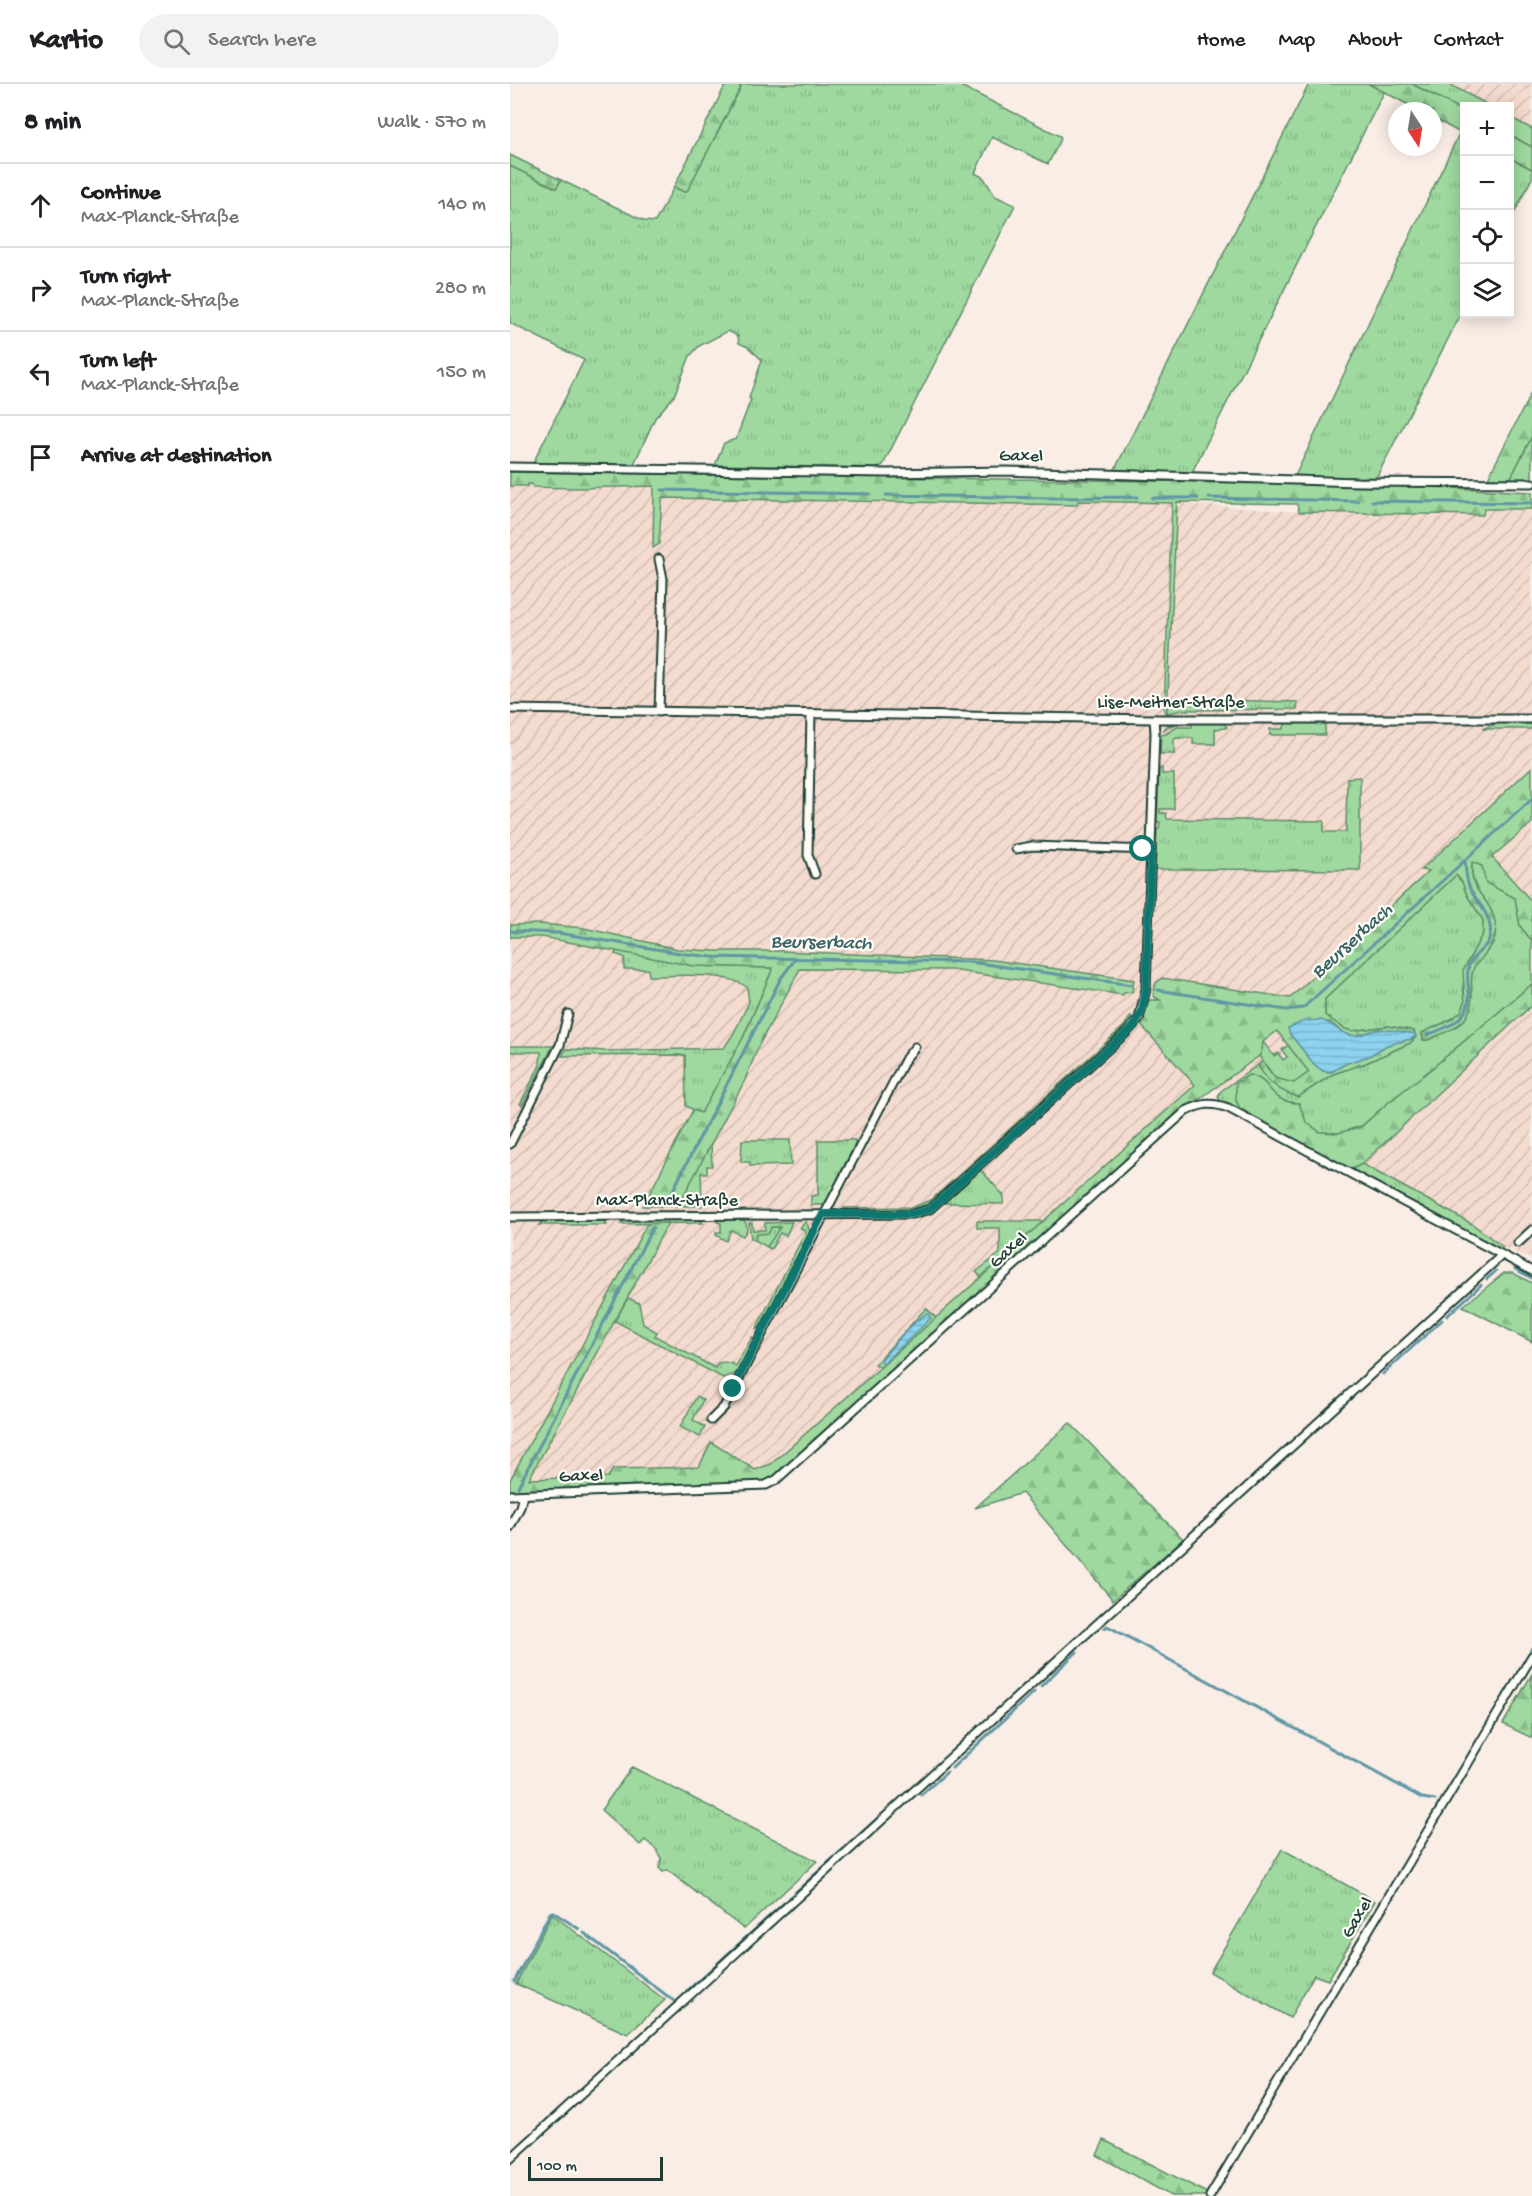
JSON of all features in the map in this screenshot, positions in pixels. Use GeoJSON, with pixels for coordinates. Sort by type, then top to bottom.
{"type":"FeatureCollection","features":[{"type":"Feature","properties":{"kind":"street","name":"Gaxel"},"geometry":{"type":"LineString","coordinates":[[510,467],[886,473],[1005,471],[1358,482],[1532,483]]}},
{"type":"Feature","properties":{"kind":"street"},"geometry":{"type":"LineString","coordinates":[[659,559],[663,579],[659,712]]}},
{"type":"Feature","properties":{"kind":"street","name":"Lise-Meitner-Straße"},"geometry":{"type":"LineString","coordinates":[[510,709],[1154,718],[1532,719]]}},
{"type":"Feature","properties":{"kind":"street"},"geometry":{"type":"LineString","coordinates":[[811,714],[808,855],[815,874]]}},
{"type":"Feature","properties":{"kind":"street","name":"Max-Planck-Straße"},"geometry":{"type":"LineString","coordinates":[[510,1217],[913,1214],[930,1209],[1134,1026],[1142,1011],[1146,989],[1154,718]]}},
{"type":"Feature","properties":{"kind":"street"},"geometry":{"type":"LineString","coordinates":[[1016,849],[1032,846],[1151,849]]}},
{"type":"Feature","properties":{"kind":"street"},"geometry":{"type":"LineString","coordinates":[[510,1144],[561,1045],[568,1014]]}},
{"type":"Feature","properties":{"kind":"street"},"geometry":{"type":"LineString","coordinates":[[711,1420],[724,1407],[823,1214],[906,1058],[915,1047]]}},
{"type":"Feature","properties":{"kind":"street","name":"Gaxel"},"geometry":{"type":"LineString","coordinates":[[510,1495],[766,1485],[776,1480],[1178,1118],[1197,1105],[1208,1103],[1228,1108],[1532,1271]]}},
{"type":"Feature","properties":{"kind":"street"},"geometry":{"type":"LineString","coordinates":[[1518,1243],[1532,1230]]}},
{"type":"Feature","properties":{"kind":"street"},"geometry":{"type":"LineString","coordinates":[[510,2159],[1502,1255]]}},
{"type":"Feature","properties":{"kind":"street"},"geometry":{"type":"LineString","coordinates":[[510,1527],[523,1495]]}},
{"type":"Feature","properties":{"kind":"street","name":"Gaxel"},"geometry":{"type":"LineString","coordinates":[[1210,2196],[1532,1656]]}},
{"type":"Feature","properties":{"kind":"shaded area"},"geometry":{"type":"Polygon","coordinates":[[[1449,84],[1532,84],[1532,129],[1514,119],[1514,102],[1483,102],[1449,84]]]}},
{"type":"Feature","properties":{"kind":"shaded area"},"geometry":{"type":"Polygon","coordinates":[[[510,483],[655,486],[655,498],[1077,505],[1077,501],[1172,503],[1299,512],[1483,515],[1483,509],[1532,509],[1532,1259],[1503,1247],[1472,1224],[1362,1164],[1349,1167],[1230,1092],[1195,1084],[771,1464],[755,1470],[700,1467],[613,1469],[609,1477],[510,1480],[510,483]]]}},
{"type":"Feature","properties":{"kind":"green space"},"geometry":{"type":"Polygon","coordinates":[[[726,84],[736,84],[741,87],[687,191],[684,192],[674,187],[726,84]]]}},
{"type":"Feature","properties":{"kind":"green space"},"geometry":{"type":"Polygon","coordinates":[[[736,84],[957,84],[1060,136],[1061,139],[1048,164],[992,137],[975,173],[984,178],[995,196],[1015,205],[883,465],[878,468],[715,465],[724,443],[736,439],[762,360],[748,347],[739,343],[738,336],[728,331],[699,346],[690,356],[674,396],[655,418],[634,464],[533,463],[584,360],[510,323],[510,166],[556,188],[561,180],[644,221],[655,222],[674,187],[684,192],[687,191],[741,87],[736,84]]]}},
{"type":"Feature","properties":{"kind":"green space"},"geometry":{"type":"Polygon","coordinates":[[[1309,84],[1369,84],[1384,92],[1191,474],[1113,473],[1309,84]]]}},
{"type":"Feature","properties":{"kind":"green space"},"geometry":{"type":"Polygon","coordinates":[[[1369,84],[1412,84],[1460,109],[1460,133],[1442,123],[1442,102],[1403,102],[1369,84]]]}},
{"type":"Feature","properties":{"kind":"green space"},"geometry":{"type":"Polygon","coordinates":[[[1412,84],[1449,84],[1483,102],[1460,102],[1460,109],[1412,84]]]}},
{"type":"Feature","properties":{"kind":"green space"},"geometry":{"type":"Polygon","coordinates":[[[1514,119],[1532,129],[1532,147],[1514,137],[1514,119]]]}},
{"type":"Feature","properties":{"kind":"green space"},"geometry":{"type":"Polygon","coordinates":[[[1460,132],[1460,316],[1376,478],[1295,476],[1460,132]]]}},
{"type":"Feature","properties":{"kind":"green space"},"geometry":{"type":"Polygon","coordinates":[[[1514,137],[1532,147],[1532,169],[1514,160],[1514,137]]]}},
{"type":"Feature","properties":{"kind":"green space"},"geometry":{"type":"Polygon","coordinates":[[[510,155],[561,180],[556,188],[510,166],[510,155]]]}},
{"type":"Feature","properties":{"kind":"green space"},"geometry":{"type":"Polygon","coordinates":[[[1514,160],[1532,169],[1532,178],[1514,213],[1514,160]]]}},
{"type":"Feature","properties":{"kind":"green space"},"geometry":{"type":"Polygon","coordinates":[[[1532,391],[1532,436],[1509,481],[1487,480],[1532,391]]]}},
{"type":"Feature","properties":{"kind":"green space"},"geometry":{"type":"Polygon","coordinates":[[[1532,436],[1532,480],[1509,481],[1532,436]]]}},
{"type":"Feature","properties":{"kind":"green space"},"geometry":{"type":"Polygon","coordinates":[[[510,472],[1368,484],[1532,492],[1532,509],[1484,509],[1483,515],[1299,512],[1297,504],[1177,502],[1167,713],[1164,711],[1172,503],[1078,501],[1077,505],[662,498],[659,544],[653,548],[654,486],[577,488],[533,487],[532,484],[528,484],[528,486],[510,486],[510,472]]]}},
{"type":"Feature","properties":{"kind":"green space"},"geometry":{"type":"Polygon","coordinates":[[[1168,699],[1298,702],[1297,709],[1185,710],[1167,713],[1168,699]]]}},
{"type":"Feature","properties":{"kind":"green space"},"geometry":{"type":"Polygon","coordinates":[[[1179,722],[1223,723],[1227,727],[1215,729],[1215,744],[1193,744],[1193,738],[1176,738],[1174,754],[1160,754],[1161,735],[1177,727],[1192,727],[1192,724],[1172,725],[1163,731],[1168,725],[1179,722]]]}},
{"type":"Feature","properties":{"kind":"green space"},"geometry":{"type":"Polygon","coordinates":[[[1286,723],[1323,723],[1325,735],[1270,735],[1270,729],[1283,729],[1286,723]]]}},
{"type":"Feature","properties":{"kind":"green space"},"geometry":{"type":"Polygon","coordinates":[[[1499,723],[1532,724],[1532,729],[1482,729],[1499,723]]]}},
{"type":"Feature","properties":{"kind":"green space"},"geometry":{"type":"Polygon","coordinates":[[[1532,767],[1532,823],[1492,857],[1532,902],[1532,941],[1520,926],[1515,898],[1486,883],[1482,866],[1472,862],[1473,880],[1491,909],[1496,929],[1491,944],[1475,965],[1470,1010],[1460,1024],[1428,1040],[1423,1040],[1422,1033],[1450,1020],[1461,1012],[1465,1002],[1463,971],[1483,933],[1483,920],[1456,875],[1325,999],[1325,1015],[1345,1029],[1353,1031],[1388,1026],[1414,1031],[1415,1034],[1379,1029],[1355,1036],[1343,1033],[1330,1022],[1288,1028],[1290,1034],[1314,1064],[1323,1071],[1331,1072],[1347,1063],[1369,1056],[1387,1045],[1415,1038],[1410,1043],[1366,1063],[1333,1074],[1298,1097],[1275,1085],[1258,1065],[1262,1061],[1275,1078],[1294,1083],[1309,1072],[1277,1031],[1263,1042],[1259,1056],[1187,1108],[773,1479],[759,1483],[510,1492],[510,1480],[647,1224],[668,1223],[529,1479],[608,1477],[613,1469],[699,1467],[711,1442],[755,1470],[771,1464],[1195,1085],[1142,1026],[1149,1000],[1160,1000],[1153,996],[1156,983],[1162,978],[1290,998],[1429,871],[1421,870],[1532,767]]]}},
{"type":"Feature","properties":{"kind":"green space"},"geometry":{"type":"Polygon","coordinates":[[[1162,768],[1162,774],[1174,774],[1174,809],[1160,809],[1160,813],[1166,813],[1167,819],[1324,821],[1324,832],[1346,832],[1347,778],[1360,777],[1360,870],[1155,869],[1157,830],[1160,822],[1157,822],[1159,769],[1162,768]]]}},
{"type":"Feature","properties":{"kind":"green space"},"geometry":{"type":"Polygon","coordinates":[[[1472,862],[1482,866],[1515,897],[1520,926],[1532,941],[1532,984],[1362,1126],[1339,1133],[1320,1132],[1306,1122],[1299,1103],[1281,1099],[1257,1077],[1249,1075],[1236,1100],[1241,1111],[1220,1102],[1218,1096],[1221,1091],[1258,1065],[1275,1085],[1298,1097],[1333,1074],[1366,1063],[1410,1043],[1415,1038],[1414,1031],[1388,1026],[1353,1031],[1345,1029],[1325,1015],[1325,999],[1456,875],[1483,920],[1483,933],[1467,963],[1463,985],[1465,1002],[1461,1012],[1450,1020],[1422,1033],[1423,1040],[1436,1036],[1458,1022],[1464,1016],[1471,1001],[1473,969],[1491,945],[1495,934],[1492,916],[1474,881],[1472,862]]]}},
{"type":"Feature","properties":{"kind":"green space"},"geometry":{"type":"Polygon","coordinates":[[[540,924],[584,928],[678,949],[993,960],[1134,980],[1132,992],[1123,995],[951,970],[800,969],[759,1045],[745,1080],[678,1206],[643,1206],[693,1110],[701,1113],[743,1038],[773,968],[694,966],[542,937],[510,937],[510,925],[540,924]]]}},
{"type":"Feature","properties":{"kind":"green space"},"geometry":{"type":"Polygon","coordinates":[[[617,950],[694,966],[773,968],[743,1038],[701,1114],[686,1106],[685,1055],[562,1056],[566,1049],[608,1051],[724,1048],[749,1002],[747,987],[713,976],[649,976],[648,969],[624,969],[624,957],[615,954],[617,950]]]}},
{"type":"Feature","properties":{"kind":"green space"},"geometry":{"type":"Polygon","coordinates":[[[1532,984],[1532,1005],[1362,1164],[1350,1170],[1241,1111],[1236,1100],[1236,1083],[1249,1075],[1257,1077],[1281,1099],[1299,1103],[1306,1122],[1320,1132],[1339,1133],[1362,1126],[1532,984]]]}},
{"type":"Feature","properties":{"kind":"green space"},"geometry":{"type":"Polygon","coordinates":[[[1131,1016],[1132,1019],[1125,1028],[929,1204],[909,1210],[849,1210],[843,1208],[913,1207],[931,1200],[1124,1026],[1131,1016]]]}},
{"type":"Feature","properties":{"kind":"green space"},"geometry":{"type":"Polygon","coordinates":[[[1263,1042],[1274,1056],[1278,1053],[1283,1060],[1287,1057],[1282,1050],[1288,1045],[1309,1072],[1295,1084],[1275,1078],[1259,1056],[1263,1042]]]}},
{"type":"Feature","properties":{"kind":"green space"},"geometry":{"type":"Polygon","coordinates":[[[510,1046],[553,1046],[522,1105],[520,1104],[540,1065],[541,1052],[510,1052],[510,1046]]]}},
{"type":"Feature","properties":{"kind":"green space"},"geometry":{"type":"Polygon","coordinates":[[[742,1140],[790,1140],[791,1165],[750,1166],[750,1162],[741,1162],[742,1140]]]}},
{"type":"Feature","properties":{"kind":"green space"},"geometry":{"type":"Polygon","coordinates":[[[818,1140],[855,1140],[855,1144],[827,1200],[823,1205],[811,1205],[811,1196],[818,1195],[818,1140]]]}},
{"type":"Feature","properties":{"kind":"green space"},"geometry":{"type":"Polygon","coordinates":[[[711,1143],[712,1166],[707,1166],[707,1173],[701,1173],[702,1206],[678,1206],[711,1143]]]}},
{"type":"Feature","properties":{"kind":"green space"},"geometry":{"type":"Polygon","coordinates":[[[1362,1164],[1472,1224],[1503,1247],[1499,1250],[1350,1170],[1362,1164]]]}},
{"type":"Feature","properties":{"kind":"green space"},"geometry":{"type":"Polygon","coordinates":[[[981,1170],[1004,1196],[1003,1204],[944,1203],[981,1170]]]}},
{"type":"Feature","properties":{"kind":"green space"},"geometry":{"type":"Polygon","coordinates":[[[700,1220],[703,1223],[621,1224],[624,1221],[700,1220]]]}},
{"type":"Feature","properties":{"kind":"green space"},"geometry":{"type":"Polygon","coordinates":[[[719,1220],[743,1220],[747,1230],[743,1236],[731,1230],[726,1241],[716,1235],[716,1232],[721,1232],[721,1223],[717,1222],[719,1220]]]}},
{"type":"Feature","properties":{"kind":"green space"},"geometry":{"type":"Polygon","coordinates":[[[544,1221],[604,1221],[607,1225],[539,1225],[544,1221]]]}},
{"type":"Feature","properties":{"kind":"green space"},"geometry":{"type":"Polygon","coordinates":[[[806,1221],[810,1232],[761,1328],[756,1329],[806,1231],[800,1228],[806,1221]]]}},
{"type":"Feature","properties":{"kind":"green space"},"geometry":{"type":"Polygon","coordinates":[[[977,1221],[1044,1221],[981,1277],[976,1272],[1000,1253],[1000,1228],[977,1228],[977,1221]]]}},
{"type":"Feature","properties":{"kind":"green space"},"geometry":{"type":"Polygon","coordinates":[[[792,1222],[786,1236],[780,1233],[771,1249],[767,1247],[780,1227],[771,1227],[769,1233],[756,1234],[755,1240],[751,1239],[749,1223],[752,1223],[753,1230],[765,1230],[765,1223],[792,1222]]]}},
{"type":"Feature","properties":{"kind":"green space"},"geometry":{"type":"Polygon","coordinates":[[[771,1227],[780,1227],[780,1230],[767,1247],[755,1240],[756,1234],[769,1233],[771,1227]]]}},
{"type":"Feature","properties":{"kind":"green space"},"geometry":{"type":"Polygon","coordinates":[[[1504,1273],[1513,1273],[1532,1283],[1532,1342],[1463,1306],[1504,1273]]]}},
{"type":"Feature","properties":{"kind":"green space"},"geometry":{"type":"Polygon","coordinates":[[[628,1298],[639,1303],[643,1324],[657,1332],[655,1336],[715,1368],[718,1363],[723,1362],[736,1366],[752,1337],[754,1341],[737,1373],[723,1378],[615,1321],[628,1298]]]}},
{"type":"Feature","properties":{"kind":"green space"},"geometry":{"type":"Polygon","coordinates":[[[926,1308],[936,1318],[881,1367],[875,1364],[926,1308]]]}},
{"type":"Feature","properties":{"kind":"green space"},"geometry":{"type":"Polygon","coordinates":[[[697,1396],[703,1400],[693,1420],[705,1427],[700,1437],[680,1427],[697,1396]]]}},
{"type":"Feature","properties":{"kind":"green space"},"geometry":{"type":"Polygon","coordinates":[[[1070,1423],[1183,1539],[1113,1600],[1022,1493],[975,1508],[1070,1423]]]}},
{"type":"Feature","properties":{"kind":"green space"},"geometry":{"type":"Polygon","coordinates":[[[1532,1674],[1532,1738],[1503,1724],[1532,1674]]]}},
{"type":"Feature","properties":{"kind":"green space"},"geometry":{"type":"Polygon","coordinates":[[[632,1767],[817,1861],[744,1929],[667,1870],[663,1872],[659,1868],[661,1858],[657,1850],[645,1840],[640,1845],[601,1810],[632,1767]]]}},
{"type":"Feature","properties":{"kind":"green space"},"geometry":{"type":"Polygon","coordinates":[[[1282,1849],[1375,1901],[1328,1980],[1314,1975],[1290,2018],[1210,1972],[1282,1849]]]}},
{"type":"Feature","properties":{"kind":"green space"},"geometry":{"type":"Polygon","coordinates":[[[552,1914],[665,2000],[628,2034],[516,1984],[552,1914]]]}},
{"type":"Feature","properties":{"kind":"green space"},"geometry":{"type":"Polygon","coordinates":[[[1104,2140],[1207,2193],[1205,2196],[1171,2196],[1097,2155],[1104,2140]]]}},
{"type":"Feature","properties":{"kind":"water"},"geometry":{"type":"Polygon","coordinates":[[[1321,1020],[1354,1036],[1373,1031],[1396,1030],[1416,1036],[1387,1045],[1369,1056],[1347,1063],[1331,1072],[1323,1071],[1314,1064],[1290,1034],[1288,1028],[1304,1021],[1321,1020]]]}},
{"type":"Feature","properties":{"kind":"water"},"geometry":{"type":"Polygon","coordinates":[[[927,1313],[931,1318],[883,1364],[881,1360],[897,1341],[927,1313]]]}},
{"type":"Feature","properties":{"kind":"waterway"},"geometry":{"type":"LineString","coordinates":[[662,490],[870,494]]}},
{"type":"Feature","properties":{"kind":"waterway"},"geometry":{"type":"LineString","coordinates":[[886,495],[1137,497]]}},
{"type":"Feature","properties":{"kind":"waterway"},"geometry":{"type":"LineString","coordinates":[[1152,498],[1198,498]]}},
{"type":"Feature","properties":{"kind":"waterway"},"geometry":{"type":"LineString","coordinates":[[1209,498],[1358,501]]}},
{"type":"Feature","properties":{"kind":"waterway"},"geometry":{"type":"LineString","coordinates":[[1372,501],[1532,503]]}},
{"type":"Feature","properties":{"kind":"waterway","name":"Beurserbach"},"geometry":{"type":"LineString","coordinates":[[1158,990],[1286,1010],[1303,1008],[1532,799]]}},
{"type":"Feature","properties":{"kind":"waterway"},"geometry":{"type":"LineString","coordinates":[[1427,1035],[1450,1025],[1466,1010],[1469,1002],[1467,976],[1469,965],[1489,939],[1489,920],[1470,889],[1465,862]]}},
{"type":"Feature","properties":{"kind":"waterway","name":"Beurserbach"},"geometry":{"type":"LineString","coordinates":[[510,931],[558,933],[712,957],[971,962],[1132,985]]}},
{"type":"Feature","properties":{"kind":"waterway"},"geometry":{"type":"LineString","coordinates":[[666,1204],[781,978],[796,958]]}},
{"type":"Feature","properties":{"kind":"waterway"},"geometry":{"type":"LineString","coordinates":[[518,1487],[653,1227]]}},
{"type":"Feature","properties":{"kind":"waterway"},"geometry":{"type":"LineString","coordinates":[[1515,1269],[1532,1278]]}},
{"type":"Feature","properties":{"kind":"waterway"},"geometry":{"type":"LineString","coordinates":[[1487,1279],[1496,1271]]}},
{"type":"Feature","properties":{"kind":"waterway"},"geometry":{"type":"LineString","coordinates":[[1447,1316],[1481,1285]]}},
{"type":"Feature","properties":{"kind":"waterway"},"geometry":{"type":"LineString","coordinates":[[1383,1374],[1442,1320]]}},
{"type":"Feature","properties":{"kind":"waterway"},"geometry":{"type":"LineString","coordinates":[[1105,1628],[1107,1626],[1115,1630],[1422,1798],[1435,1800]]}},
{"type":"Feature","properties":{"kind":"waterway"},"geometry":{"type":"LineString","coordinates":[[1508,1690],[1532,1648]]}},
{"type":"Feature","properties":{"kind":"waterway"},"geometry":{"type":"LineString","coordinates":[[1041,1686],[1077,1652]]}},
{"type":"Feature","properties":{"kind":"waterway"},"geometry":{"type":"LineString","coordinates":[[952,1768],[1034,1692]]}},
{"type":"Feature","properties":{"kind":"waterway"},"geometry":{"type":"LineString","coordinates":[[1446,1793],[1496,1710]]}},
{"type":"Feature","properties":{"kind":"waterway"},"geometry":{"type":"LineString","coordinates":[[921,1795],[947,1772]]}},
{"type":"Feature","properties":{"kind":"waterway"},"geometry":{"type":"LineString","coordinates":[[790,1897],[881,1815]]}},
{"type":"Feature","properties":{"kind":"waterway"},"geometry":{"type":"LineString","coordinates":[[1420,1837],[1432,1817]]}},
{"type":"Feature","properties":{"kind":"waterway"},"geometry":{"type":"LineString","coordinates":[[687,1991],[785,1902]]}},
{"type":"Feature","properties":{"kind":"waterway"},"geometry":{"type":"LineString","coordinates":[[514,1982],[550,1913],[553,1912],[579,1929]]}},
{"type":"Feature","properties":{"kind":"waterway"},"geometry":{"type":"LineString","coordinates":[[584,1933],[674,2001]]}},
{"type":"Feature","properties":{"kind":"route"},"geometry":{"type":"LineString","coordinates":[[733,1389],[823,1214],[913,1214],[930,1209],[1134,1026],[1142,1011],[1146,989],[1151,849],[1143,849]]}}]}
